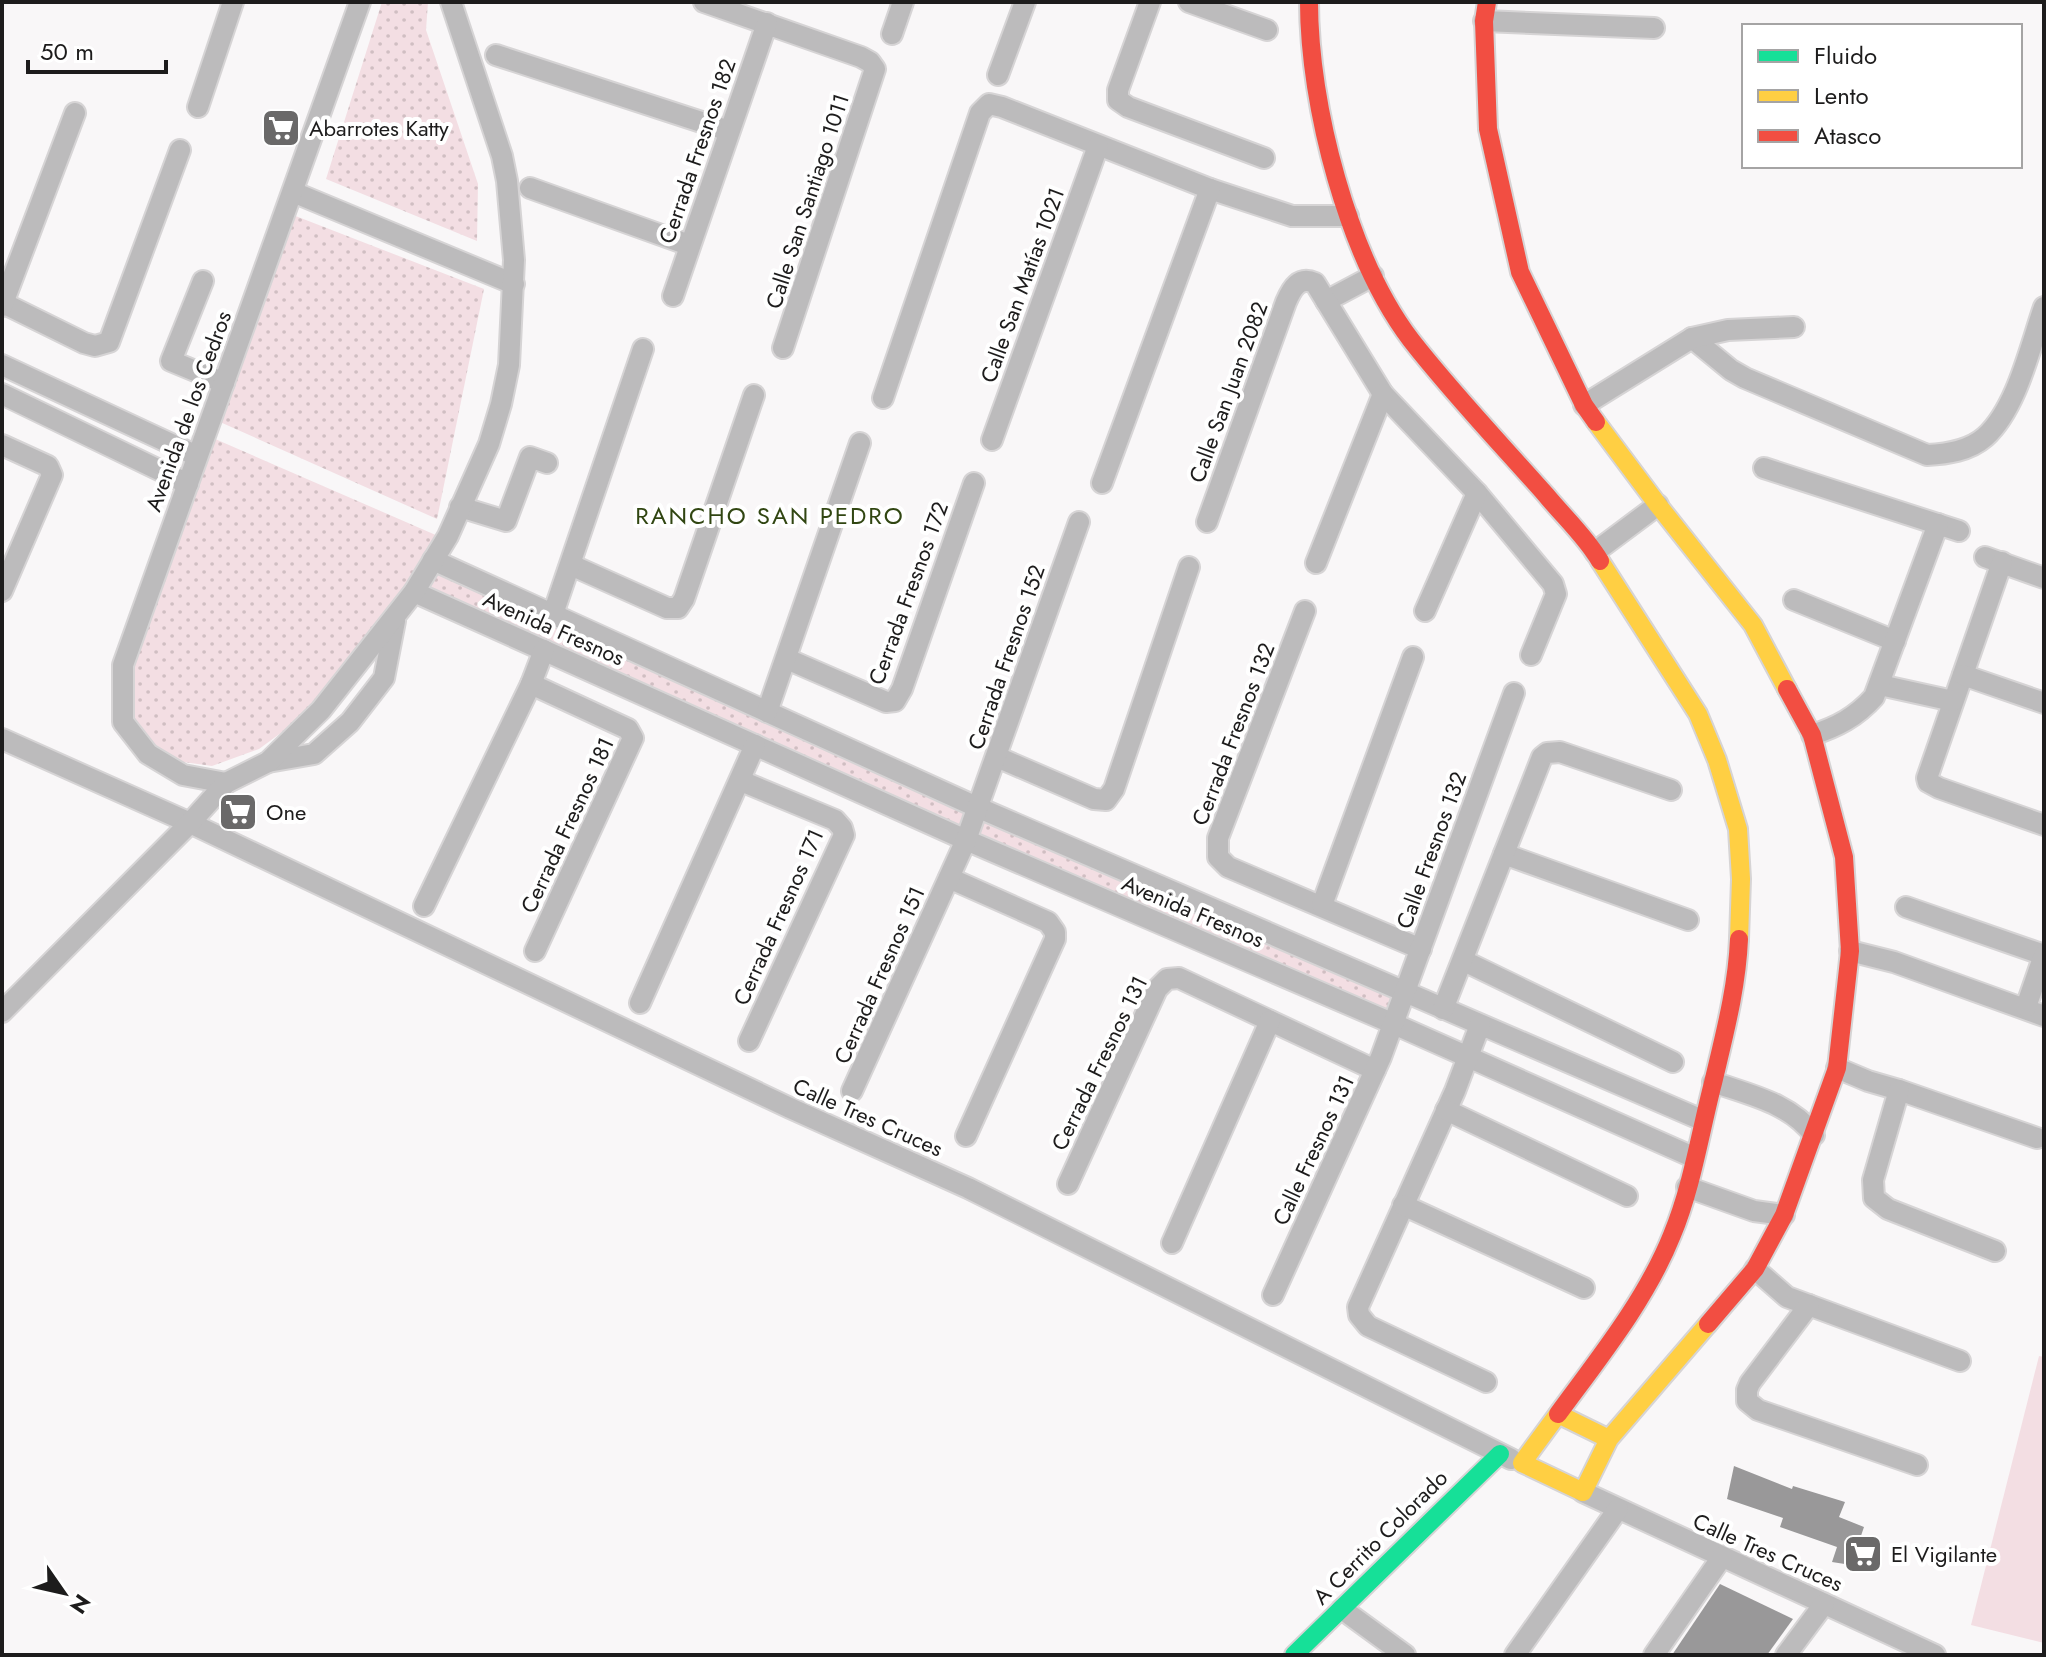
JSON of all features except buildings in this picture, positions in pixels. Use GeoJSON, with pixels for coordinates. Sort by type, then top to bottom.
{"type":"FeatureCollection","features":[{"type":"Feature","properties":{"kind":"main road"},"geometry":{"type":"LineString","coordinates":[[1309,2],[1309,39],[1316,96],[1348,216],[1373,276],[1410,338],[1595,552],[1698,714],[1717,760],[1738,829],[1741,879],[1738,961],[1713,1082],[1672,1235],[1644,1290],[1590,1371],[1522,1463],[1583,1492],[1609,1439],[1755,1269],[1784,1215],[1837,1068],[1850,951],[1844,857],[1812,735],[1753,625],[1584,405],[1520,272],[1488,129],[1486,12]]}},
{"type":"Feature","properties":{"kind":"main road"},"geometry":{"type":"LineString","coordinates":[[1558,1414],[1609,1439]]}},
{"type":"Feature","properties":{"kind":"main road","name":"A Cerrito Colorado"},"geometry":{"type":"LineString","coordinates":[[1294,1655],[1500,1454]]}},
{"type":"Feature","properties":{"kind":"street"},"geometry":{"type":"LineString","coordinates":[[198,107],[233,2]]}},
{"type":"Feature","properties":{"kind":"street","name":"Avenida de los Cedros"},"geometry":{"type":"LineString","coordinates":[[226,783],[183,775],[148,754],[123,722],[123,665],[360,2]]}},
{"type":"Feature","properties":{"kind":"street"},"geometry":{"type":"LineString","coordinates":[[268,762],[321,710],[414,592],[448,536],[489,444],[501,404],[509,365],[514,284],[504,169],[451,2]]}},
{"type":"Feature","properties":{"kind":"street"},"geometry":{"type":"LineString","coordinates":[[704,2],[767,23]]}},
{"type":"Feature","properties":{"kind":"street"},"geometry":{"type":"LineString","coordinates":[[892,34],[903,2]]}},
{"type":"Feature","properties":{"kind":"street"},"geometry":{"type":"LineString","coordinates":[[998,75],[1025,2]]}},
{"type":"Feature","properties":{"kind":"street"},"geometry":{"type":"LineString","coordinates":[[1150,2],[1118,90],[1118,100],[1128,107],[1264,158]]}},
{"type":"Feature","properties":{"kind":"street"},"geometry":{"type":"LineString","coordinates":[[1189,2],[1267,30]]}},
{"type":"Feature","properties":{"kind":"street"},"geometry":{"type":"LineString","coordinates":[[1486,12],[1654,28]]}},
{"type":"Feature","properties":{"kind":"street","name":"Calle San Santiago 1011"},"geometry":{"type":"LineString","coordinates":[[767,23],[866,59],[875,69],[783,348]]}},
{"type":"Feature","properties":{"kind":"street","name":"Cerrada Fresnos 182"},"geometry":{"type":"LineString","coordinates":[[673,296],[767,23]]}},
{"type":"Feature","properties":{"kind":"street"},"geometry":{"type":"LineString","coordinates":[[496,55],[729,131]]}},
{"type":"Feature","properties":{"kind":"street"},"geometry":{"type":"LineString","coordinates":[[883,398],[983,108],[989,104],[1210,189],[1292,216],[1348,216]]}},
{"type":"Feature","properties":{"kind":"street"},"geometry":{"type":"LineString","coordinates":[[75,113],[2,305],[84,343],[95,346],[109,342],[180,150]]}},
{"type":"Feature","properties":{"kind":"street","name":"Calle San Matías 1021"},"geometry":{"type":"LineString","coordinates":[[992,440],[1098,146]]}},
{"type":"Feature","properties":{"kind":"street"},"geometry":{"type":"LineString","coordinates":[[530,188],[689,245]]}},
{"type":"Feature","properties":{"kind":"street"},"geometry":{"type":"LineString","coordinates":[[1102,483],[1210,189]]}},
{"type":"Feature","properties":{"kind":"street"},"geometry":{"type":"LineString","coordinates":[[293,192],[514,284]]}},
{"type":"Feature","properties":{"kind":"street"},"geometry":{"type":"LineString","coordinates":[[1373,276],[1326,301],[1383,394],[1477,493],[1555,589],[1554,599],[1531,655]]}},
{"type":"Feature","properties":{"kind":"street","name":"Calle San Juan 2082"},"geometry":{"type":"LineString","coordinates":[[1207,522],[1291,290],[1299,282],[1308,280],[1315,283],[1326,301]]}},
{"type":"Feature","properties":{"kind":"street"},"geometry":{"type":"LineString","coordinates":[[203,281],[171,361],[224,383]]}},
{"type":"Feature","properties":{"kind":"street"},"geometry":{"type":"LineString","coordinates":[[1692,338],[1745,378],[1927,455],[1954,453],[1985,437],[2010,405],[2044,307]]}},
{"type":"Feature","properties":{"kind":"street"},"geometry":{"type":"LineString","coordinates":[[1584,405],[1692,338],[1737,329],[1794,327]]}},
{"type":"Feature","properties":{"kind":"street"},"geometry":{"type":"LineString","coordinates":[[553,614],[643,349]]}},
{"type":"Feature","properties":{"kind":"street"},"geometry":{"type":"LineString","coordinates":[[2,365],[197,456]]}},
{"type":"Feature","properties":{"kind":"street"},"geometry":{"type":"LineString","coordinates":[[2,394],[188,484]]}},
{"type":"Feature","properties":{"kind":"street"},"geometry":{"type":"LineString","coordinates":[[1316,563],[1383,394]]}},
{"type":"Feature","properties":{"kind":"street"},"geometry":{"type":"LineString","coordinates":[[571,565],[667,608],[678,608],[684,599],[754,395]]}},
{"type":"Feature","properties":{"kind":"street"},"geometry":{"type":"LineString","coordinates":[[767,712],[860,443]]}},
{"type":"Feature","properties":{"kind":"street"},"geometry":{"type":"LineString","coordinates":[[2,445],[48,466],[52,475],[2,591]]}},
{"type":"Feature","properties":{"kind":"street"},"geometry":{"type":"LineString","coordinates":[[460,507],[506,521],[530,457]]}},
{"type":"Feature","properties":{"kind":"street"},"geometry":{"type":"LineString","coordinates":[[1764,468],[1959,531]]}},
{"type":"Feature","properties":{"kind":"street","name":"Cerrada Fresnos 172"},"geometry":{"type":"LineString","coordinates":[[787,659],[886,702],[895,701],[902,689],[974,483]]}},
{"type":"Feature","properties":{"kind":"street"},"geometry":{"type":"LineString","coordinates":[[1425,611],[1477,493]]}},
{"type":"Feature","properties":{"kind":"street"},"geometry":{"type":"LineString","coordinates":[[1595,552],[1658,505]]}},
{"type":"Feature","properties":{"kind":"street","name":"Cerrada Fresnos 152"},"geometry":{"type":"LineString","coordinates":[[979,808],[1079,522]]}},
{"type":"Feature","properties":{"kind":"street"},"geometry":{"type":"LineString","coordinates":[[1812,735],[1837,727],[1863,709],[1880,685],[1938,524]]}},
{"type":"Feature","properties":{"kind":"street","name":"Avenida Fresnos"},"geometry":{"type":"LineString","coordinates":[[433,560],[979,808],[1702,1120]]}},
{"type":"Feature","properties":{"kind":"street"},"geometry":{"type":"LineString","coordinates":[[2044,578],[1993,560],[1963,675],[1927,778],[1928,782],[2044,825]]}},
{"type":"Feature","properties":{"kind":"street"},"geometry":{"type":"LineString","coordinates":[[997,757],[1094,799],[1106,800],[1114,789],[1189,567]]}},
{"type":"Feature","properties":{"kind":"street","name":"Avenida Fresnos"},"geometry":{"type":"LineString","coordinates":[[414,592],[966,840],[1394,1024],[1693,1157]]}},
{"type":"Feature","properties":{"kind":"street"},"geometry":{"type":"LineString","coordinates":[[1794,600],[1895,641]]}},
{"type":"Feature","properties":{"kind":"street","name":"Cerrada Fresnos 132"},"geometry":{"type":"LineString","coordinates":[[1305,611],[1216,847],[1218,857],[1228,867],[1421,949]]}},
{"type":"Feature","properties":{"kind":"street"},"geometry":{"type":"LineString","coordinates":[[2,1012],[226,783],[268,762],[314,754],[350,722],[384,678],[396,616]]}},
{"type":"Feature","properties":{"kind":"street"},"geometry":{"type":"LineString","coordinates":[[424,906],[531,684],[544,650]]}},
{"type":"Feature","properties":{"kind":"street"},"geometry":{"type":"LineString","coordinates":[[1322,905],[1413,657]]}},
{"type":"Feature","properties":{"kind":"street"},"geometry":{"type":"LineString","coordinates":[[1963,675],[2044,703]]}},
{"type":"Feature","properties":{"kind":"street"},"geometry":{"type":"LineString","coordinates":[[674,709],[687,676]]}},
{"type":"Feature","properties":{"kind":"street","name":"Cerrada Fresnos 181"},"geometry":{"type":"LineString","coordinates":[[531,684],[628,729],[633,738],[535,951]]}},
{"type":"Feature","properties":{"kind":"street"},"geometry":{"type":"LineString","coordinates":[[1880,685],[1953,701]]}},
{"type":"Feature","properties":{"kind":"street","name":"Calle Fresnos 132"},"geometry":{"type":"LineString","coordinates":[[1394,1024],[1514,693]]}},
{"type":"Feature","properties":{"kind":"street","name":"Calle Tres Cruces"},"geometry":{"type":"LineString","coordinates":[[2,739],[190,823],[790,1108],[968,1188],[1522,1463]]}},
{"type":"Feature","properties":{"kind":"street"},"geometry":{"type":"LineString","coordinates":[[640,1003],[755,745]]}},
{"type":"Feature","properties":{"kind":"street"},"geometry":{"type":"LineString","coordinates":[[1443,1009],[1538,763],[1547,753],[1560,752],[1671,790]]}},
{"type":"Feature","properties":{"kind":"street","name":"Cerrada Fresnos 171"},"geometry":{"type":"LineString","coordinates":[[741,781],[835,820],[844,835],[749,1041]]}},
{"type":"Feature","properties":{"kind":"street","name":"Cerrada Fresnos 151"},"geometry":{"type":"LineString","coordinates":[[852,1091],[979,808]]}},
{"type":"Feature","properties":{"kind":"street"},"geometry":{"type":"LineString","coordinates":[[1504,854],[1688,920]]}},
{"type":"Feature","properties":{"kind":"street","name":"Cerrada Fresnos 151"},"geometry":{"type":"LineString","coordinates":[[949,878],[1048,922],[1055,932],[1053,947],[966,1136]]}},
{"type":"Feature","properties":{"kind":"street"},"geometry":{"type":"LineString","coordinates":[[1850,951],[1894,962],[2035,1012],[2044,955],[1906,907]]}},
{"type":"Feature","properties":{"kind":"street"},"geometry":{"type":"LineString","coordinates":[[1464,961],[1673,1062]]}},
{"type":"Feature","properties":{"kind":"street","name":"Cerrada Fresnos 131"},"geometry":{"type":"LineString","coordinates":[[1068,1184],[1162,983],[1167,979],[1179,978],[1375,1070]]}},
{"type":"Feature","properties":{"kind":"street"},"geometry":{"type":"LineString","coordinates":[[1172,1243],[1270,1021]]}},
{"type":"Feature","properties":{"kind":"street","name":"Calle Fresnos 131"},"geometry":{"type":"LineString","coordinates":[[1273,1295],[1394,1024]]}},
{"type":"Feature","properties":{"kind":"street"},"geometry":{"type":"LineString","coordinates":[[1480,1025],[1446,1110],[1360,1299],[1359,1315],[1368,1326],[1486,1382]]}},
{"type":"Feature","properties":{"kind":"street"},"geometry":{"type":"LineString","coordinates":[[1837,1068],[2037,1138]]}},
{"type":"Feature","properties":{"kind":"street"},"geometry":{"type":"LineString","coordinates":[[1713,1082],[1785,1109],[1803,1121],[1814,1135]]}},
{"type":"Feature","properties":{"kind":"street"},"geometry":{"type":"LineString","coordinates":[[1899,1090],[1873,1180],[1874,1198],[1888,1209],[1995,1251]]}},
{"type":"Feature","properties":{"kind":"street"},"geometry":{"type":"LineString","coordinates":[[1446,1110],[1627,1196]]}},
{"type":"Feature","properties":{"kind":"street"},"geometry":{"type":"LineString","coordinates":[[1687,1187],[1754,1211],[1784,1215]]}},
{"type":"Feature","properties":{"kind":"street"},"geometry":{"type":"LineString","coordinates":[[1403,1205],[1584,1288]]}},
{"type":"Feature","properties":{"kind":"street"},"geometry":{"type":"LineString","coordinates":[[1755,1269],[1787,1297],[1960,1361]]}},
{"type":"Feature","properties":{"kind":"street"},"geometry":{"type":"LineString","coordinates":[[1809,1305],[1750,1383],[1747,1401],[1758,1410],[1917,1465]]}},
{"type":"Feature","properties":{"kind":"street","name":"Calle Tres Cruces"},"geometry":{"type":"LineString","coordinates":[[1583,1492],[1935,1655]]}},
{"type":"Feature","properties":{"kind":"street"},"geometry":{"type":"LineString","coordinates":[[1515,1655],[1618,1509]]}},
{"type":"Feature","properties":{"kind":"street"},"geometry":{"type":"LineString","coordinates":[[1654,1655],[1722,1557]]}},
{"type":"Feature","properties":{"kind":"street"},"geometry":{"type":"LineString","coordinates":[[1786,1655],[1824,1604]]}},
{"type":"Feature","properties":{"kind":"street"},"geometry":{"type":"LineString","coordinates":[[1342,1609],[1405,1655]]}},
{"type":"Feature","properties":{"kind":"shaded area"},"geometry":{"type":"Polygon","coordinates":[[[382,2],[428,2],[426,30],[478,184],[477,241],[326,179],[382,2]]]}},
{"type":"Feature","properties":{"kind":"shaded area"},"geometry":{"type":"Polygon","coordinates":[[[293,215],[484,289],[437,519],[220,422],[293,215]]]}},
{"type":"Feature","properties":{"kind":"shaded area"},"geometry":{"type":"Polygon","coordinates":[[[206,435],[438,536],[425,563],[319,705],[259,749],[212,766],[169,760],[145,738],[129,709],[130,665],[206,435]]]}},
{"type":"Feature","properties":{"kind":"shaded area"},"geometry":{"type":"Polygon","coordinates":[[[433,560],[1406,993],[1394,1024],[414,592],[433,560]]]}},
{"type":"Feature","properties":{"kind":"shaded area"},"geometry":{"type":"Polygon","coordinates":[[[2039,1356],[2044,1357],[2044,1643],[1971,1625],[2039,1356]]]}},
{"type":"Feature","properties":{"kind":"traffic: fast"},"geometry":{"type":"LineString","coordinates":[[1294,1655],[1500,1454]]}},
{"type":"Feature","properties":{"kind":"traffic: slow"},"geometry":{"type":"LineString","coordinates":[[1596,422],[1753,625],[1787,689]]}},
{"type":"Feature","properties":{"kind":"traffic: slow"},"geometry":{"type":"LineString","coordinates":[[1600,561],[1698,714],[1717,760],[1738,829],[1741,879],[1739,939]]}},
{"type":"Feature","properties":{"kind":"traffic: slow"},"geometry":{"type":"LineString","coordinates":[[1609,1439],[1558,1414],[1522,1463],[1583,1492],[1609,1439],[1708,1324]]}},
{"type":"Feature","properties":{"kind":"traffic: jam"},"geometry":{"type":"LineString","coordinates":[[1309,2],[1316,87],[1325,132],[1336,178],[1368,267],[1411,340],[1582,535],[1600,561]]}},
{"type":"Feature","properties":{"kind":"traffic: jam"},"geometry":{"type":"LineString","coordinates":[[1487,2],[1484,21],[1488,129],[1520,272],[1584,405],[1596,422]]}},
{"type":"Feature","properties":{"kind":"traffic: jam"},"geometry":{"type":"LineString","coordinates":[[1708,1324],[1755,1269],[1784,1215],[1837,1068],[1850,951],[1844,857],[1812,735],[1787,689]]}},
{"type":"Feature","properties":{"kind":"traffic: jam"},"geometry":{"type":"LineString","coordinates":[[1558,1414],[1649,1283],[1679,1217],[1726,1030],[1739,939]]}},
{"type":"Feature","properties":{"kind":"place","name":"Abarrotes Katty"},"geometry":{"type":"Point","coordinates":[281,128]}},
{"type":"Feature","properties":{"kind":"place","name":"One"},"geometry":{"type":"Point","coordinates":[238,812]}},
{"type":"Feature","properties":{"kind":"place","name":"El Vigilante"},"geometry":{"type":"Point","coordinates":[1863,1554]}},
{"type":"Feature","properties":{"kind":"district","name":"RANCHO SAN PEDRO"},"geometry":{"type":"Point","coordinates":[770,515]}}]}
